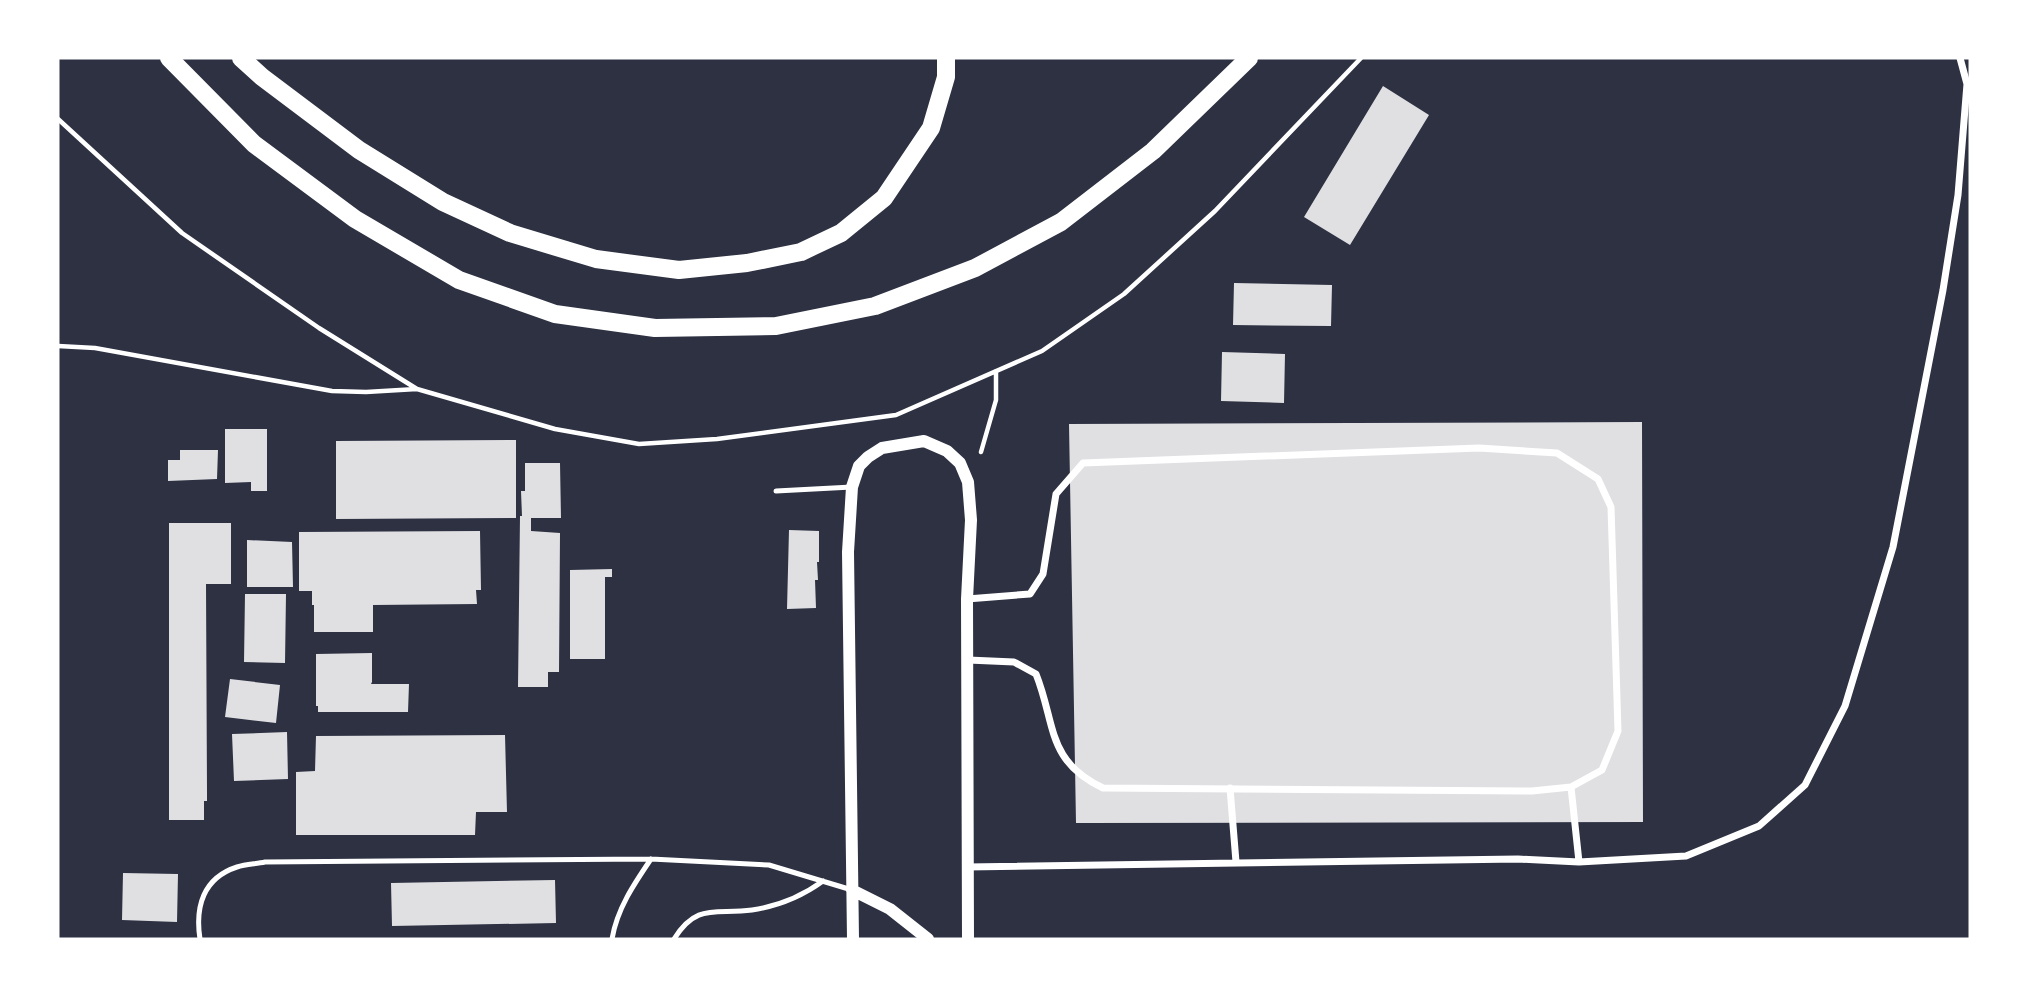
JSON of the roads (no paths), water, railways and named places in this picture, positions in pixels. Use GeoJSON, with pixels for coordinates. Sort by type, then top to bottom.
{"type":"FeatureCollection","features":[{"type":"Feature","properties":{"kind":"main road"},"geometry":{"type":"LineString","coordinates":[[169,58],[254,144],[355,219],[459,280],[555,314],[655,328],[776,326],[875,306],[975,268],[1061,222],[1153,151],[1249,58]]}},
{"type":"Feature","properties":{"kind":"main road"},"geometry":{"type":"LineString","coordinates":[[241,58],[359,150],[443,202],[510,233],[596,258],[680,270],[747,263],[801,252],[841,233],[884,198],[931,128],[946,77],[946,58]]}},
{"type":"Feature","properties":{"kind":"street"},"geometry":{"type":"LineString","coordinates":[[967,867],[1518,859],[1579,862],[1686,856],[1759,826],[1805,786],[1845,706],[1896,533],[1943,290],[1958,195],[1969,84],[1960,58]]}},
{"type":"Feature","properties":{"kind":"street"},"geometry":{"type":"LineString","coordinates":[[853,939],[848,552],[852,487],[859,466],[882,448],[924,441],[947,451],[960,463],[968,482],[971,520],[967,598],[968,939]]}},
{"type":"Feature","properties":{"kind":"street"},"geometry":{"type":"LineString","coordinates":[[967,598],[1030,594],[1043,574],[1056,494],[1083,463],[1479,448],[1557,453],[1598,479],[1611,507],[1618,731],[1602,770],[1571,787],[1532,791],[1102,788],[1085,779],[1069,765],[1052,734],[1045,696],[1037,674],[1014,662],[968,660]]}},
{"type":"Feature","properties":{"kind":"street"},"geometry":{"type":"LineString","coordinates":[[1571,787],[1579,862]]}},
{"type":"Feature","properties":{"kind":"street"},"geometry":{"type":"LineString","coordinates":[[1230,788],[1236,862]]}},
{"type":"Feature","properties":{"kind":"street"},"geometry":{"type":"LineString","coordinates":[[852,890],[890,909],[928,939]]}},
{"type":"Feature","properties":{"kind":"lane"},"geometry":{"type":"LineString","coordinates":[[776,491],[852,487]]}},
{"type":"Feature","properties":{"kind":"lane"},"geometry":{"type":"LineString","coordinates":[[200,939],[197,920],[201,900],[215,879],[237,867],[265,862],[651,859],[769,865],[852,890]]}},
{"type":"Feature","properties":{"kind":"lane"},"geometry":{"type":"LineString","coordinates":[[612,939],[629,891],[651,859]]}},
{"type":"Feature","properties":{"kind":"lane"},"geometry":{"type":"LineString","coordinates":[[674,939],[694,917],[712,911],[750,910],[779,905],[806,893],[823,881]]}}]}
